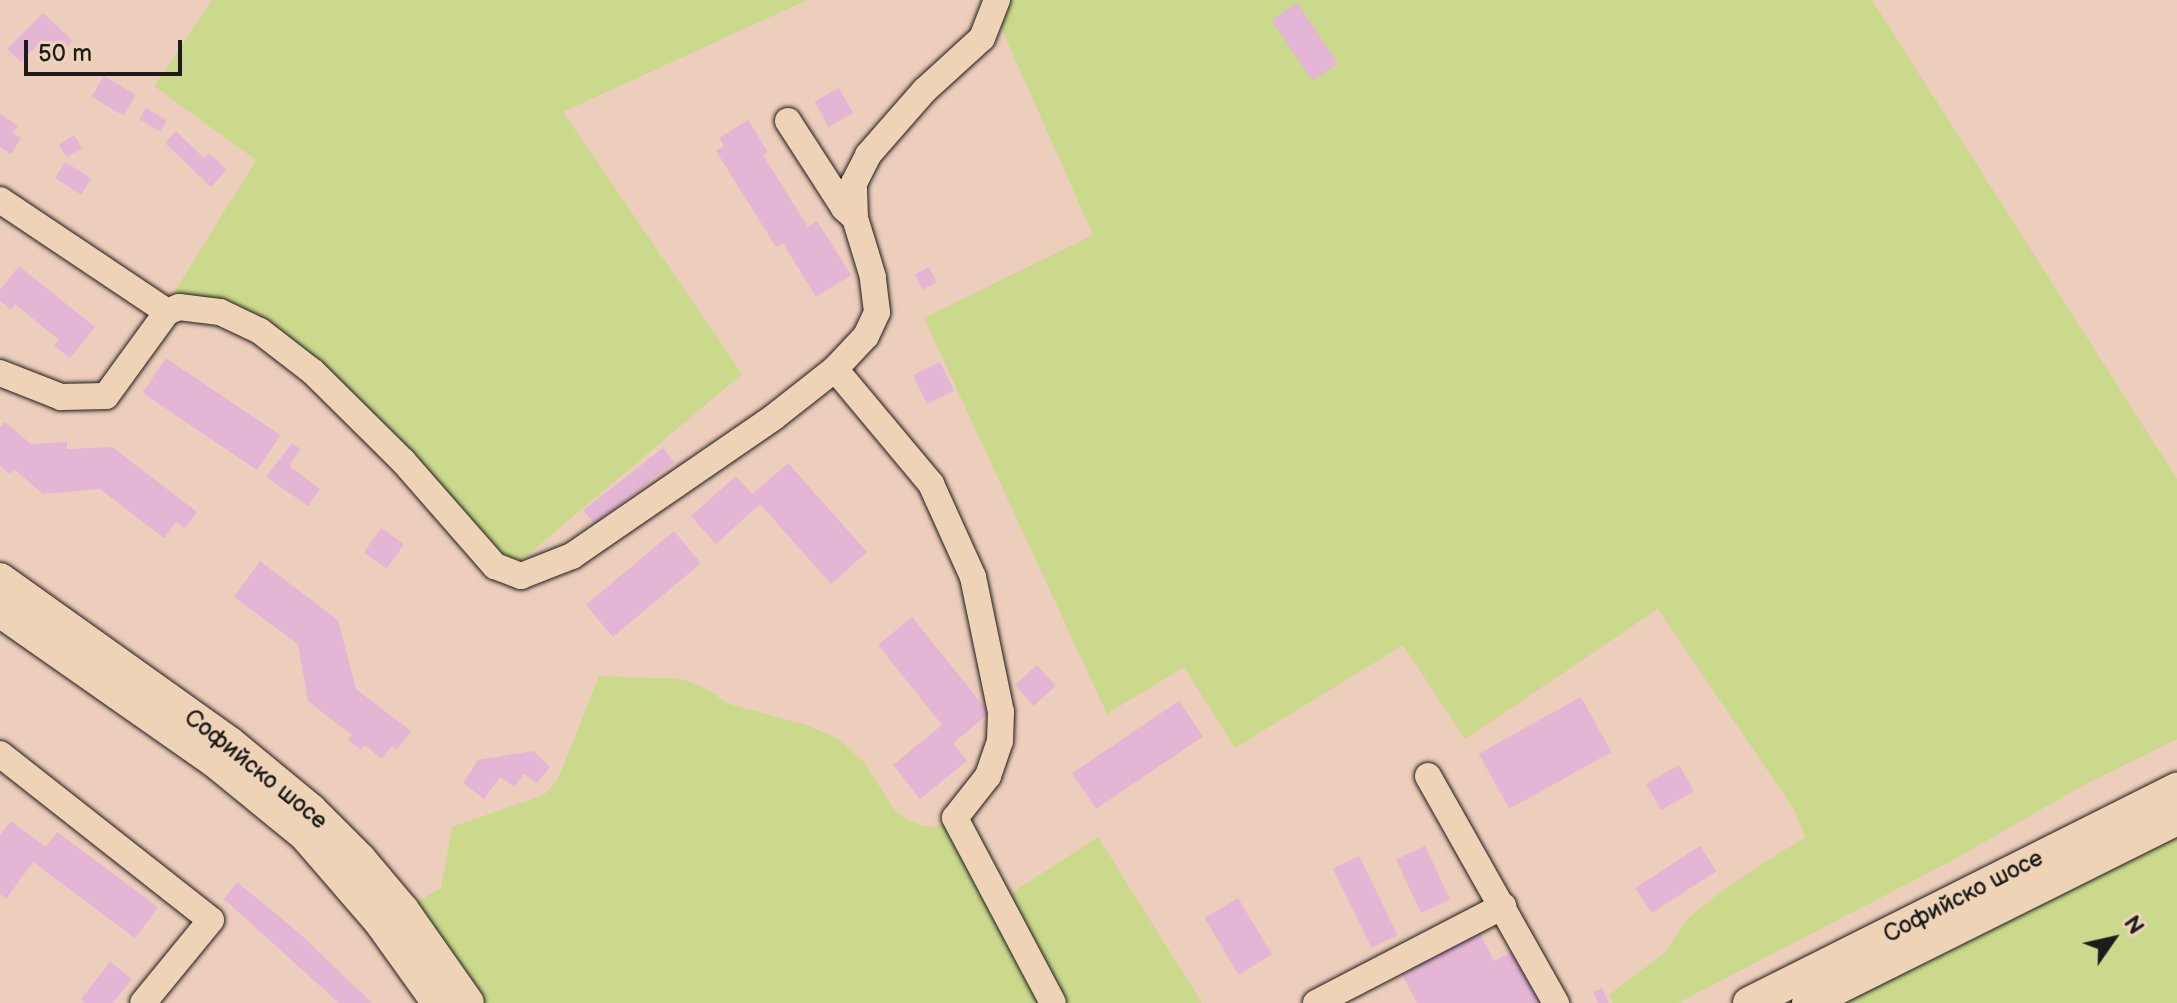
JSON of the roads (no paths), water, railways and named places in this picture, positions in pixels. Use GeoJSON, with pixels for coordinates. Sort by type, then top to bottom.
{"type":"FeatureCollection","features":[{"type":"Feature","properties":{"kind":"main road","name":"Софийско шосе"},"geometry":{"type":"LineString","coordinates":[[0,579],[230,743],[311,810],[360,859],[403,910],[468,1003]]}},
{"type":"Feature","properties":{"kind":"main road","name":"Софийско шосе"},"geometry":{"type":"LineString","coordinates":[[0,611],[213,760],[305,835],[380,922],[438,1003]]}},
{"type":"Feature","properties":{"kind":"main road","name":"Софийско шосе"},"geometry":{"type":"LineString","coordinates":[[1749,1003],[2177,789]]}},
{"type":"Feature","properties":{"kind":"main road","name":"Софийско шосе"},"geometry":{"type":"LineString","coordinates":[[1808,1003],[2177,819]]}},
{"type":"Feature","properties":{"kind":"street"},"geometry":{"type":"LineString","coordinates":[[0,373],[61,397],[106,396],[167,312],[179,307],[220,312],[260,331],[313,372],[403,461],[495,566],[521,576],[572,556],[774,417],[835,369],[866,336],[877,312],[873,277],[855,218],[854,183],[868,155],[925,90],[982,38],[997,0]]}},
{"type":"Feature","properties":{"kind":"street"},"geometry":{"type":"LineString","coordinates":[[788,121],[844,208],[855,218]]}},
{"type":"Feature","properties":{"kind":"street"},"geometry":{"type":"LineString","coordinates":[[0,200],[167,312]]}},
{"type":"Feature","properties":{"kind":"street"},"geometry":{"type":"LineString","coordinates":[[835,369],[931,484],[973,577],[1001,712],[1000,741],[988,776],[955,818],[1053,1003]]}},
{"type":"Feature","properties":{"kind":"street"},"geometry":{"type":"LineString","coordinates":[[0,754],[211,920],[143,1003]]}},
{"type":"Feature","properties":{"kind":"street"},"geometry":{"type":"LineString","coordinates":[[1428,776],[1556,1003]]}},
{"type":"Feature","properties":{"kind":"street"},"geometry":{"type":"LineString","coordinates":[[1316,1003],[1503,906]]}}]}
